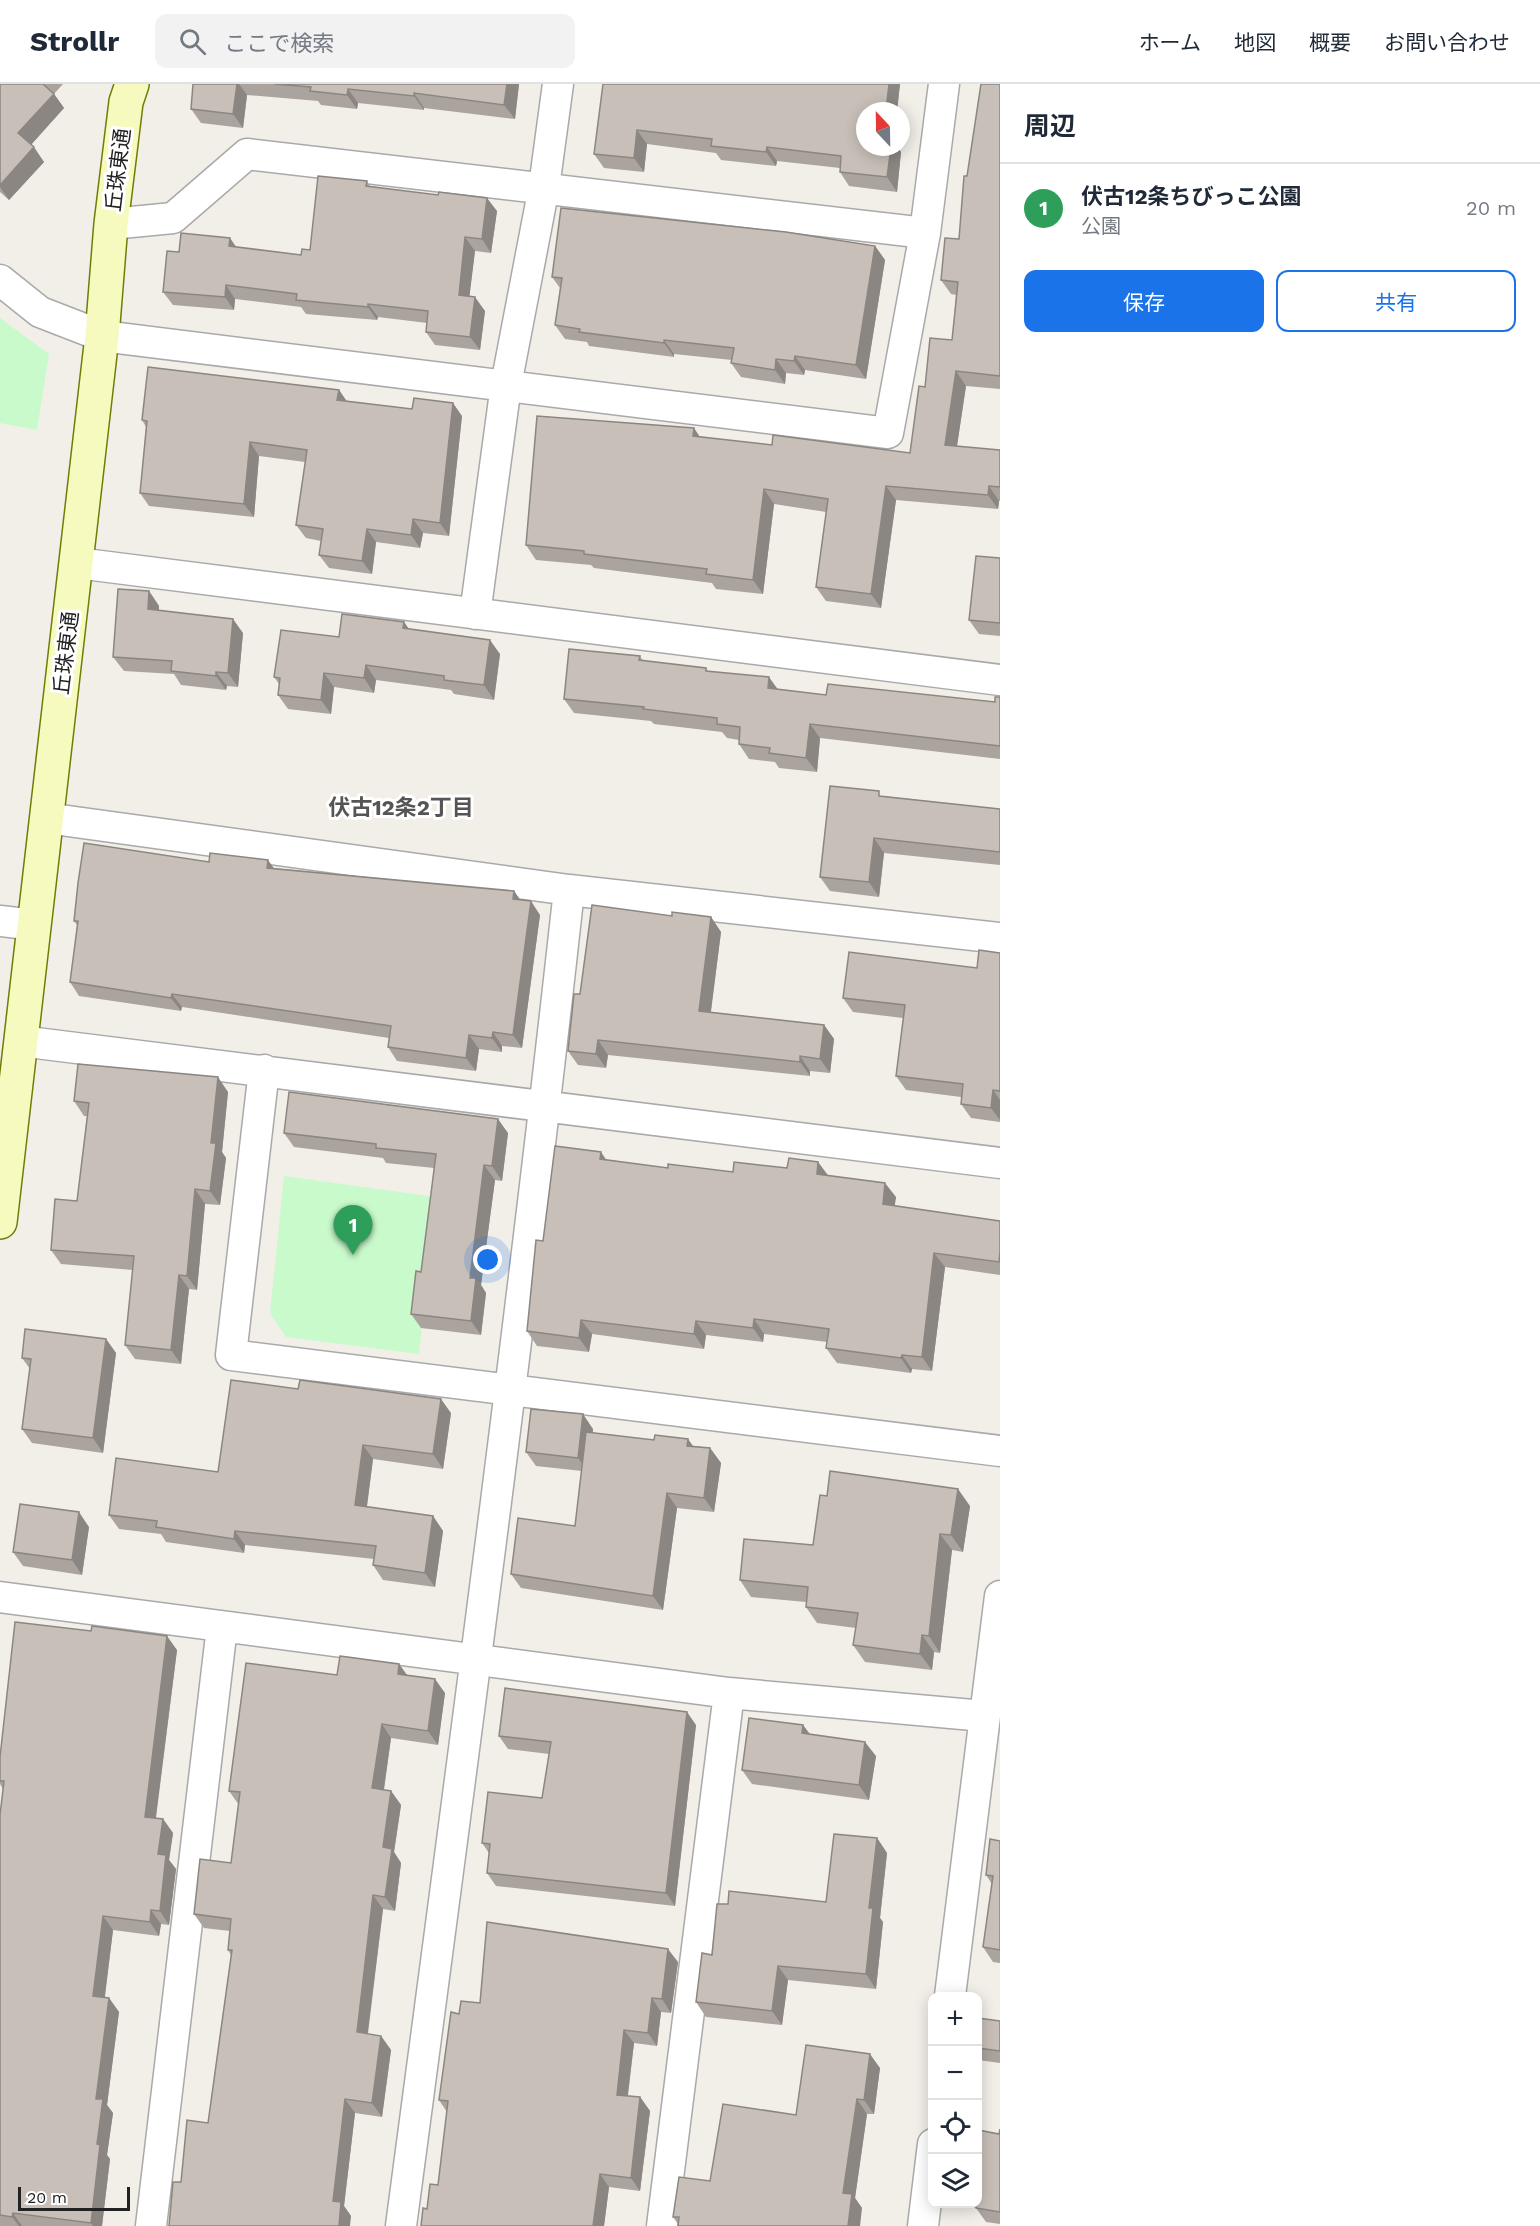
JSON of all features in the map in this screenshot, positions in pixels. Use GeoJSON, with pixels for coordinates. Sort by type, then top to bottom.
{"type":"FeatureCollection","features":[{"type":"Feature","properties":{"kind":"street","name":"丘珠東通"},"geometry":{"type":"LineString","coordinates":[[0,1222],[77,562],[102,336],[111,224],[126,102],[132,84]]}},
{"type":"Feature","properties":{"kind":"street"},"geometry":{"type":"LineString","coordinates":[[476,614],[506,385],[544,187],[558,84]]}},
{"type":"Feature","properties":{"kind":"street"},"geometry":{"type":"LineString","coordinates":[[0,280],[40,312],[102,336],[888,433],[924,233],[944,84]]}},
{"type":"Feature","properties":{"kind":"street"},"geometry":{"type":"LineString","coordinates":[[111,224],[173,218],[247,154],[924,233]]}},
{"type":"Feature","properties":{"kind":"street"},"geometry":{"type":"LineString","coordinates":[[77,562],[1000,680]]}},
{"type":"Feature","properties":{"kind":"street"},"geometry":{"type":"LineString","coordinates":[[46,818],[569,890],[1000,939]]}},
{"type":"Feature","properties":{"kind":"street"},"geometry":{"type":"LineString","coordinates":[[401,2226],[476,1659],[545,1106],[569,890]]}},
{"type":"Feature","properties":{"kind":"street"},"geometry":{"type":"LineString","coordinates":[[0,921],[35,925]]}},
{"type":"Feature","properties":{"kind":"street"},"geometry":{"type":"LineString","coordinates":[[20,1041],[1000,1162]]}},
{"type":"Feature","properties":{"kind":"street"},"geometry":{"type":"LineString","coordinates":[[264,1070],[231,1355],[1000,1451]]}},
{"type":"Feature","properties":{"kind":"street"},"geometry":{"type":"LineString","coordinates":[[950,1992],[1000,1596]]}},
{"type":"Feature","properties":{"kind":"street"},"geometry":{"type":"LineString","coordinates":[[0,1597],[729,1693],[984,1716]]}},
{"type":"Feature","properties":{"kind":"street"},"geometry":{"type":"LineString","coordinates":[[151,2226],[222,1627]]}},
{"type":"Feature","properties":{"kind":"street"},"geometry":{"type":"LineString","coordinates":[[662,2226],[729,1693]]}},
{"type":"Feature","properties":{"kind":"street"},"geometry":{"type":"LineString","coordinates":[[923,2226],[932,2154]]}},
{"type":"Feature","properties":{"kind":"green space"},"geometry":{"type":"Polygon","coordinates":[[[0,318],[49,354],[37,430],[0,423],[0,318]]]}},
{"type":"Feature","properties":{"kind":"green space"},"geometry":{"type":"Polygon","coordinates":[[[284,1176],[436,1197],[419,1354],[286,1337],[270,1313],[284,1176]]]}},
{"type":"Feature","properties":{"kind":"building"},"geometry":{"type":"Polygon","coordinates":[[[0,84],[43,84],[54,94],[18,133],[34,147],[0,185],[0,84]]]}},
{"type":"Feature","properties":{"kind":"building"},"geometry":{"type":"Polygon","coordinates":[[[193,84],[237,84],[233,114],[191,109],[193,84]]]}},
{"type":"Feature","properties":{"kind":"building"},"geometry":{"type":"Polygon","coordinates":[[[274,84],[507,84],[504,105],[414,93],[414,96],[348,89],[347,95],[310,91],[311,87],[274,84]]]}},
{"type":"Feature","properties":{"kind":"building"},"geometry":{"type":"Polygon","coordinates":[[[603,84],[889,84],[887,102],[856,102],[856,156],[890,156],[887,177],[840,172],[841,156],[767,147],[766,152],[711,146],[712,139],[637,130],[634,158],[594,154],[603,84]]]}},
{"type":"Feature","properties":{"kind":"building"},"geometry":{"type":"Polygon","coordinates":[[[981,84],[1000,84],[1000,376],[956,371],[945,445],[1000,450],[1000,487],[989,486],[988,495],[886,486],[871,594],[816,587],[828,499],[764,489],[753,580],[706,574],[707,569],[526,545],[537,416],[694,428],[693,436],[772,445],[773,435],[910,453],[919,386],[925,387],[930,338],[952,340],[958,282],[941,280],[945,238],[959,239],[964,176],[967,176],[981,84]]]}},
{"type":"Feature","properties":{"kind":"building"},"geometry":{"type":"Polygon","coordinates":[[[318,176],[367,181],[366,186],[438,195],[439,192],[487,198],[482,239],[465,237],[459,295],[475,297],[470,337],[426,332],[428,311],[368,304],[368,307],[296,300],[297,294],[226,285],[225,297],[163,292],[167,251],[179,252],[181,233],[230,238],[229,246],[301,255],[302,249],[310,250],[318,176]]]}},
{"type":"Feature","properties":{"kind":"building"},"geometry":{"type":"Polygon","coordinates":[[[561,208],[786,232],[875,246],[856,365],[795,356],[794,361],[776,359],[775,370],[731,363],[734,348],[664,340],[664,343],[579,332],[580,329],[555,325],[562,278],[552,277],[561,208]]]}},
{"type":"Feature","properties":{"kind":"building"},"geometry":{"type":"Polygon","coordinates":[[[148,367],[339,390],[337,400],[412,409],[414,398],[453,403],[440,523],[413,519],[411,535],[367,529],[362,561],[319,555],[323,529],[296,525],[307,450],[250,442],[244,504],[140,493],[147,421],[142,420],[148,367]]]}},
{"type":"Feature","properties":{"kind":"building"},"geometry":{"type":"Polygon","coordinates":[[[976,556],[1000,558],[1000,623],[969,620],[976,556]]]}},
{"type":"Feature","properties":{"kind":"building"},"geometry":{"type":"Polygon","coordinates":[[[118,589],[149,591],[148,609],[233,619],[228,673],[216,672],[216,676],[171,671],[172,661],[113,657],[118,589]]]}},
{"type":"Feature","properties":{"kind":"building"},"geometry":{"type":"Polygon","coordinates":[[[342,614],[404,622],[403,628],[490,640],[484,685],[444,680],[444,676],[366,665],[364,678],[324,673],[321,700],[278,695],[280,678],[274,677],[281,630],[339,637],[342,614]]]}},
{"type":"Feature","properties":{"kind":"building"},"geometry":{"type":"Polygon","coordinates":[[[569,649],[640,656],[639,660],[706,668],[706,671],[769,677],[768,688],[826,695],[828,684],[995,702],[995,697],[1000,697],[1000,746],[810,724],[806,758],[769,753],[770,748],[739,744],[740,727],[717,724],[717,718],[643,709],[644,707],[564,699],[569,649]]]}},
{"type":"Feature","properties":{"kind":"building"},"geometry":{"type":"Polygon","coordinates":[[[830,786],[879,791],[879,796],[1000,809],[1000,852],[874,838],[869,882],[820,877],[830,786]]]}},
{"type":"Feature","properties":{"kind":"building"},"geometry":{"type":"Polygon","coordinates":[[[84,843],[209,862],[210,853],[268,860],[267,868],[514,891],[513,899],[531,901],[513,1035],[493,1032],[492,1038],[469,1035],[466,1058],[388,1047],[391,1026],[172,994],[171,998],[70,982],[78,921],[74,921],[84,843]]]}},
{"type":"Feature","properties":{"kind":"building"},"geometry":{"type":"Polygon","coordinates":[[[592,905],[672,916],[672,912],[711,917],[699,1011],[824,1025],[820,1059],[800,1056],[800,1062],[598,1040],[596,1054],[568,1051],[574,994],[580,994],[592,905]]]}},
{"type":"Feature","properties":{"kind":"building"},"geometry":{"type":"Polygon","coordinates":[[[979,950],[1000,953],[1000,1091],[993,1090],[991,1108],[961,1104],[963,1084],[896,1076],[905,1005],[843,998],[849,952],[977,968],[979,950]]]}},
{"type":"Feature","properties":{"kind":"building"},"geometry":{"type":"Polygon","coordinates":[[[78,1064],[218,1077],[211,1143],[216,1143],[210,1191],[195,1189],[187,1276],[179,1275],[171,1350],[125,1345],[134,1256],[51,1250],[55,1199],[77,1201],[89,1103],[74,1101],[78,1064]]]}},
{"type":"Feature","properties":{"kind":"building"},"geometry":{"type":"Polygon","coordinates":[[[289,1092],[498,1119],[492,1166],[484,1165],[470,1278],[476,1278],[471,1321],[411,1314],[416,1271],[421,1272],[436,1154],[376,1148],[376,1144],[284,1133],[289,1092]]]}},
{"type":"Feature","properties":{"kind":"building"},"geometry":{"type":"Polygon","coordinates":[[[555,1146],[601,1152],[600,1159],[668,1168],[668,1164],[733,1172],[734,1162],[787,1168],[789,1158],[818,1162],[817,1174],[885,1183],[883,1204],[1000,1221],[999,1262],[934,1253],[922,1357],[902,1355],[901,1358],[826,1348],[829,1329],[754,1319],[753,1328],[696,1321],[694,1334],[581,1320],[579,1338],[527,1331],[536,1240],[543,1241],[555,1146]]]}},
{"type":"Feature","properties":{"kind":"building"},"geometry":{"type":"Polygon","coordinates":[[[25,1329],[106,1339],[93,1438],[22,1429],[31,1359],[22,1358],[25,1329]]]}},
{"type":"Feature","properties":{"kind":"building"},"geometry":{"type":"Polygon","coordinates":[[[231,1380],[298,1389],[300,1380],[441,1399],[433,1454],[363,1445],[355,1505],[433,1516],[425,1573],[373,1565],[376,1546],[235,1531],[234,1539],[156,1527],[157,1521],[109,1515],[116,1458],[218,1472],[231,1380]]]}},
{"type":"Feature","properties":{"kind":"building"},"geometry":{"type":"Polygon","coordinates":[[[531,1409],[583,1414],[578,1458],[526,1452],[531,1409]]]}},
{"type":"Feature","properties":{"kind":"building"},"geometry":{"type":"Polygon","coordinates":[[[586,1432],[654,1440],[655,1435],[688,1439],[687,1446],[710,1448],[704,1498],[667,1493],[653,1596],[511,1574],[518,1518],[575,1526],[586,1432]]]}},
{"type":"Feature","properties":{"kind":"building"},"geometry":{"type":"Polygon","coordinates":[[[830,1471],[958,1489],[951,1535],[940,1534],[929,1636],[922,1635],[920,1654],[853,1645],[858,1613],[806,1607],[808,1587],[740,1580],[744,1539],[813,1545],[820,1495],[827,1496],[830,1471]]]}},
{"type":"Feature","properties":{"kind":"building"},"geometry":{"type":"Polygon","coordinates":[[[20,1504],[79,1512],[72,1560],[13,1552],[20,1504]]]}},
{"type":"Feature","properties":{"kind":"building"},"geometry":{"type":"Polygon","coordinates":[[[15,1622],[91,1631],[92,1626],[167,1636],[145,1817],[163,1819],[158,1854],[166,1855],[160,1911],[151,1910],[150,1922],[103,1916],[93,1996],[109,1998],[96,2099],[103,2099],[91,2223],[13,2213],[12,2217],[0,2215],[0,1815],[4,1781],[0,1781],[0,1757],[15,1622]]]}},
{"type":"Feature","properties":{"kind":"building"},"geometry":{"type":"Polygon","coordinates":[[[340,1656],[399,1664],[398,1674],[435,1679],[428,1731],[382,1724],[372,1788],[391,1791],[383,1847],[392,1849],[385,1897],[373,1895],[357,2032],[381,2036],[372,2103],[345,2099],[333,2201],[341,2202],[339,2226],[169,2226],[173,2182],[181,2182],[187,2120],[208,2123],[232,1950],[228,1950],[231,1919],[194,1914],[200,1859],[231,1863],[240,1792],[229,1791],[246,1663],[337,1675],[340,1656]]]}},
{"type":"Feature","properties":{"kind":"building"},"geometry":{"type":"Polygon","coordinates":[[[505,1688],[687,1712],[666,1893],[487,1873],[490,1844],[482,1843],[488,1792],[542,1798],[551,1742],[499,1736],[505,1688]]]}},
{"type":"Feature","properties":{"kind":"building"},"geometry":{"type":"Polygon","coordinates":[[[749,1718],[803,1725],[802,1733],[865,1742],[859,1785],[742,1770],[749,1718]]]}},
{"type":"Feature","properties":{"kind":"building"},"geometry":{"type":"Polygon","coordinates":[[[834,1834],[877,1838],[869,1908],[873,1908],[866,1974],[778,1966],[772,2011],[696,2002],[702,1953],[712,1955],[717,1904],[728,1904],[729,1891],[826,1902],[834,1834]]]}},
{"type":"Feature","properties":{"kind":"building"},"geometry":{"type":"Polygon","coordinates":[[[990,1839],[1000,1841],[1000,1950],[983,1947],[993,1876],[986,1875],[990,1839]]]}},
{"type":"Feature","properties":{"kind":"building"},"geometry":{"type":"Polygon","coordinates":[[[487,1922],[668,1949],[662,1999],[652,1998],[648,2033],[624,2030],[617,2095],[640,2097],[631,2178],[600,2174],[593,2226],[421,2226],[423,2208],[427,2209],[430,2184],[438,2185],[448,2101],[439,2100],[451,2012],[459,2014],[461,2001],[480,2003],[487,1922]]]}},
{"type":"Feature","properties":{"kind":"building"},"geometry":{"type":"Polygon","coordinates":[[[982,2019],[1000,2021],[1000,2051],[982,2049],[982,2019]]]}},
{"type":"Feature","properties":{"kind":"building"},"geometry":{"type":"Polygon","coordinates":[[[806,2045],[870,2054],[864,2100],[857,2099],[843,2193],[852,2194],[848,2226],[678,2226],[679,2217],[673,2217],[679,2177],[710,2181],[723,2104],[796,2115],[806,2045]]]}},
{"type":"Feature","properties":{"kind":"building"},"geometry":{"type":"Polygon","coordinates":[[[1000,2129],[1000,2212],[976,2208],[982,2208],[982,2131],[999,2134],[1000,2129]]]}},
{"type":"Feature","properties":{"kind":"place","name":"伏古12条ちびっこ公園"},"geometry":{"type":"Point","coordinates":[353,1255]}},
{"type":"Feature","properties":{"kind":"district","name":"伏古12条2丁目"},"geometry":{"type":"Point","coordinates":[401,807]}}]}
